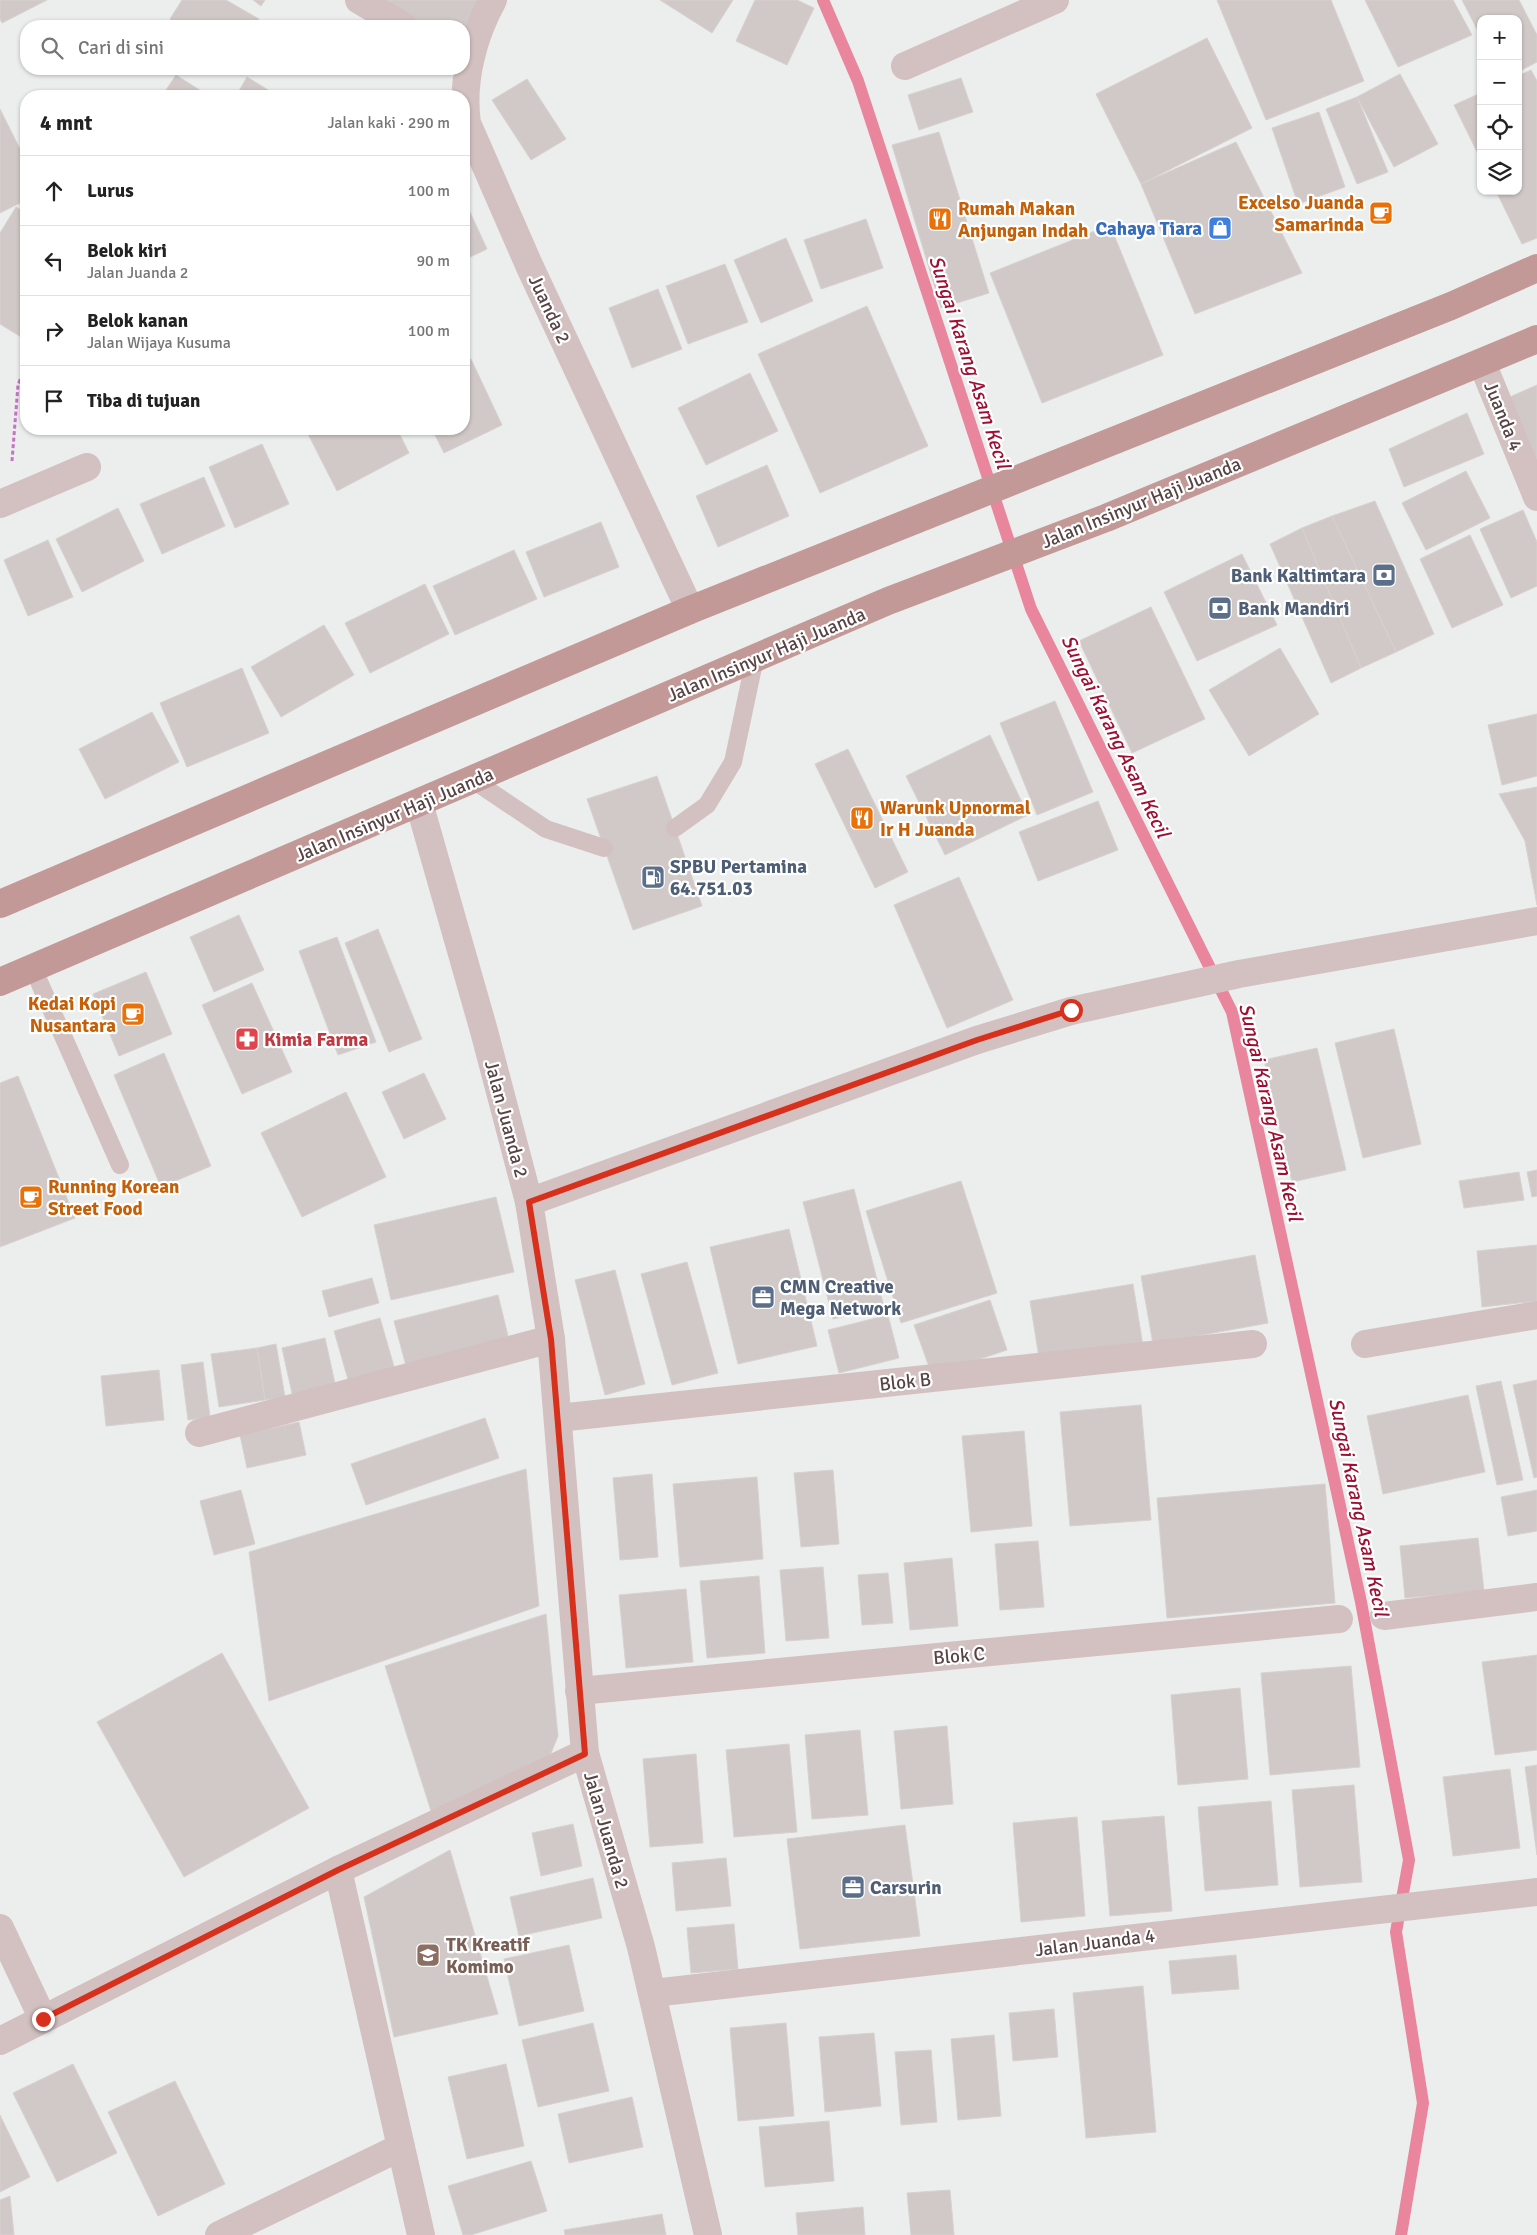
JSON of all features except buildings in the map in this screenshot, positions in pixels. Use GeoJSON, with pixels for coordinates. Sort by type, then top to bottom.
{"type":"FeatureCollection","features":[{"type":"Feature","properties":{"kind":"highway"},"geometry":{"type":"LineString","coordinates":[[0,904],[690,610],[1451,306],[1537,268]]}},
{"type":"Feature","properties":{"kind":"highway","name":"Jalan Insinyur Haji Juanda"},"geometry":{"type":"LineString","coordinates":[[0,982],[888,601],[1106,518],[1537,339]]}},
{"type":"Feature","properties":{"kind":"street"},"geometry":{"type":"LineString","coordinates":[[359,0],[393,20]]}},
{"type":"Feature","properties":{"kind":"street","name":"Juanda 2"},"geometry":{"type":"LineString","coordinates":[[470,56],[493,0]]}},
{"type":"Feature","properties":{"kind":"street"},"geometry":{"type":"LineString","coordinates":[[905,66],[1055,0]]}},
{"type":"Feature","properties":{"kind":"street","name":"Juanda 2"},"geometry":{"type":"LineString","coordinates":[[465,90],[466,75]]}},
{"type":"Feature","properties":{"kind":"street","name":"Juanda 2"},"geometry":{"type":"LineString","coordinates":[[470,144],[529,265],[690,610]]}},
{"type":"Feature","properties":{"kind":"street","name":"Juanda 4"},"geometry":{"type":"LineString","coordinates":[[1482,363],[1537,497]]}},
{"type":"Feature","properties":{"kind":"street"},"geometry":{"type":"LineString","coordinates":[[5,501],[87,468]]}},
{"type":"Feature","properties":{"kind":"street","name":"Jalan Juanda 2"},"geometry":{"type":"LineString","coordinates":[[419,803],[484,1031],[529,1202],[551,1339],[585,1754],[652,1993],[708,2235]]}},
{"type":"Feature","properties":{"kind":"street"},"geometry":{"type":"LineString","coordinates":[[529,1202],[1017,1026],[1071,1010],[1239,974],[1537,921]]}},
{"type":"Feature","properties":{"kind":"street"},"geometry":{"type":"LineString","coordinates":[[1365,1344],[1537,1315]]}},
{"type":"Feature","properties":{"kind":"street"},"geometry":{"type":"LineString","coordinates":[[200,1433],[551,1339]]}},
{"type":"Feature","properties":{"kind":"street","name":"Blok B"},"geometry":{"type":"LineString","coordinates":[[558,1418],[1253,1344]]}},
{"type":"Feature","properties":{"kind":"street"},"geometry":{"type":"LineString","coordinates":[[1384,1616],[1537,1598]]}},
{"type":"Feature","properties":{"kind":"street","name":"Blok C"},"geometry":{"type":"LineString","coordinates":[[580,1691],[1339,1619]]}},
{"type":"Feature","properties":{"kind":"street"},"geometry":{"type":"LineString","coordinates":[[0,2041],[338,1870],[585,1754]]}},
{"type":"Feature","properties":{"kind":"street"},"geometry":{"type":"LineString","coordinates":[[338,1870],[422,2235]]}},
{"type":"Feature","properties":{"kind":"street","name":"Jalan Juanda 4"},"geometry":{"type":"LineString","coordinates":[[652,1993],[1382,1908],[1537,1892]]}},
{"type":"Feature","properties":{"kind":"street"},"geometry":{"type":"LineString","coordinates":[[0,1928],[43,2019]]}},
{"type":"Feature","properties":{"kind":"street"},"geometry":{"type":"LineString","coordinates":[[226,2234],[401,2147]]}},
{"type":"Feature","properties":{"kind":"lane"},"geometry":{"type":"LineString","coordinates":[[675,828],[707,805],[733,762],[756,658]]}},
{"type":"Feature","properties":{"kind":"lane"},"geometry":{"type":"LineString","coordinates":[[473,780],[546,829],[604,848]]}},
{"type":"Feature","properties":{"kind":"lane"},"geometry":{"type":"LineString","coordinates":[[33,968],[120,1165]]}},
{"type":"Feature","properties":{"kind":"path"},"geometry":{"type":"LineString","coordinates":[[5,501],[20,380]]}},
{"type":"Feature","properties":{"kind":"waterway","name":"Sungai Karang Asam Kecil"},"geometry":{"type":"LineString","coordinates":[[823,0],[858,81],[1031,609],[1232,1012],[1361,1602],[1409,1860],[1396,1932],[1423,2103],[1401,2235]]}},
{"type":"Feature","properties":{"kind":"place","name":"Excelso Juanda Samarinda"},"geometry":{"type":"Point","coordinates":[1381,213]}},
{"type":"Feature","properties":{"kind":"place","name":"Rumah Makan Anjungan Indah"},"geometry":{"type":"Point","coordinates":[940,219]}},
{"type":"Feature","properties":{"kind":"place","name":"Cahaya Tiara"},"geometry":{"type":"Point","coordinates":[1220,228]}},
{"type":"Feature","properties":{"kind":"place","name":"Bank Kaltimtara"},"geometry":{"type":"Point","coordinates":[1384,575]}},
{"type":"Feature","properties":{"kind":"place","name":"Bank Mandiri"},"geometry":{"type":"Point","coordinates":[1220,608]}},
{"type":"Feature","properties":{"kind":"place","name":"Warunk Upnormal Ir H Juanda"},"geometry":{"type":"Point","coordinates":[862,818]}},
{"type":"Feature","properties":{"kind":"place","name":"SPBU Pertamina 64.751.03"},"geometry":{"type":"Point","coordinates":[653,877]}},
{"type":"Feature","properties":{"kind":"place","name":"Kedai Kopi Nusantara"},"geometry":{"type":"Point","coordinates":[133,1014]}},
{"type":"Feature","properties":{"kind":"place","name":"Kimia Farma"},"geometry":{"type":"Point","coordinates":[247,1039]}},
{"type":"Feature","properties":{"kind":"place","name":"Running Korean Street Food"},"geometry":{"type":"Point","coordinates":[31,1197]}},
{"type":"Feature","properties":{"kind":"place","name":"CMN Creative Mega Network"},"geometry":{"type":"Point","coordinates":[763,1297]}},
{"type":"Feature","properties":{"kind":"place","name":"Carsurin"},"geometry":{"type":"Point","coordinates":[853,1887]}},
{"type":"Feature","properties":{"kind":"place","name":"TK Kreatif Komimo"},"geometry":{"type":"Point","coordinates":[428,1955]}},
{"type":"Feature","properties":{"kind":"route"},"geometry":{"type":"LineString","coordinates":[[43,2019],[338,1870],[585,1754],[551,1339],[529,1202],[977,1040],[1071,1010]]}}]}
